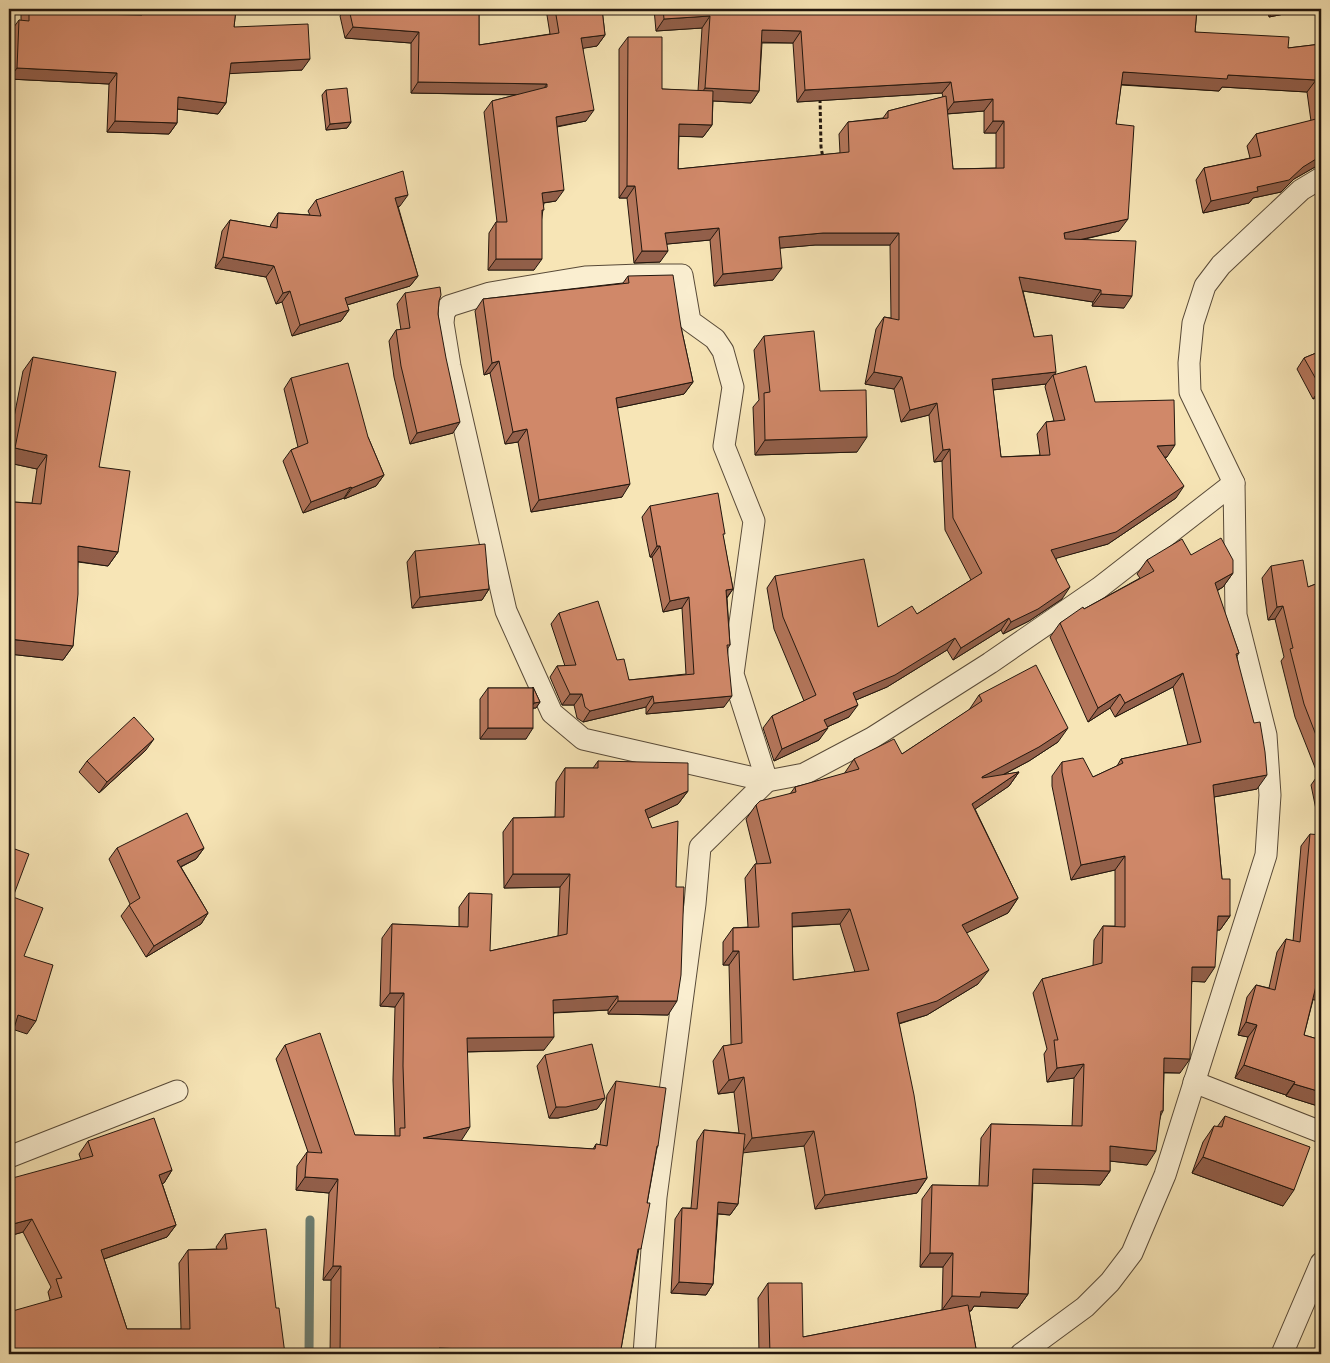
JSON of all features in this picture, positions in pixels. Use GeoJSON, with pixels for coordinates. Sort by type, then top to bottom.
{"type":"FeatureCollection","features":[{"type":"Feature","properties":{"kind":"street"},"geometry":{"type":"LineString","coordinates":[[1021,1354],[1085,1307],[1110,1282],[1132,1253],[1165,1175],[1266,855],[1269,803],[1266,735],[1236,615],[1234,483],[1190,392],[1189,363],[1193,324],[1205,286],[1221,265],[1301,190],[1321,178]]}},
{"type":"Feature","properties":{"kind":"street"},"geometry":{"type":"LineString","coordinates":[[767,781],[733,674],[754,521],[724,446],[733,387],[723,350],[715,339],[690,320],[682,276],[585,277],[490,293],[449,306],[444,313],[443,323],[450,366],[506,611],[552,713],[583,739],[767,781],[804,774],[889,728],[990,663],[1099,588],[1234,483]]}},
{"type":"Feature","properties":{"kind":"street"},"geometry":{"type":"LineString","coordinates":[[644,1354],[656,1198],[695,904],[700,847],[767,781]]}},
{"type":"Feature","properties":{"kind":"street"},"geometry":{"type":"LineString","coordinates":[[1194,1082],[1321,1132]]}},
{"type":"Feature","properties":{"kind":"street"},"geometry":{"type":"LineString","coordinates":[[9,1157],[177,1091]]}},
{"type":"Feature","properties":{"kind":"street"},"geometry":{"type":"LineString","coordinates":[[1282,1354],[1321,1262]]}},
{"type":"Feature","properties":{"kind":"path"},"geometry":{"type":"LineString","coordinates":[[820,99],[821,147],[824,163]]}},
{"type":"Feature","properties":{"kind":"building"},"geometry":{"type":"Polygon","coordinates":[[[29,9],[93,9],[93,14],[142,15],[143,9],[236,9],[234,27],[308,24],[310,59],[231,63],[226,103],[178,97],[177,123],[115,121],[117,73],[17,68],[19,20],[29,21],[29,9]]]}},
{"type":"Feature","properties":{"kind":"building"},"geometry":{"type":"Polygon","coordinates":[[[349,9],[479,9],[479,45],[559,33],[555,9],[602,9],[605,35],[581,38],[594,110],[556,117],[564,190],[542,193],[544,210],[542,210],[542,259],[496,259],[496,222],[507,222],[492,101],[547,87],[547,84],[418,82],[419,32],[353,27],[349,9]]]}},
{"type":"Feature","properties":{"kind":"building"},"geometry":{"type":"Polygon","coordinates":[[[663,9],[763,9],[843,12],[843,9],[1197,9],[1195,32],[1289,37],[1288,48],[1321,44],[1321,156],[1303,167],[1289,180],[1257,187],[1258,191],[1211,201],[1204,168],[1261,156],[1256,134],[1320,118],[1316,80],[1228,75],[1227,79],[1123,72],[1116,124],[1134,126],[1128,219],[1064,233],[1065,239],[1136,241],[1132,296],[1101,294],[1101,290],[1019,277],[1034,337],[1052,335],[1056,372],[992,379],[1001,457],[1050,455],[1046,422],[1065,420],[1053,375],[1086,366],[1095,402],[1174,400],[1175,445],[1157,446],[1184,486],[1116,532],[1051,550],[1070,587],[1038,609],[1011,622],[1009,618],[961,648],[955,638],[895,675],[853,693],[858,705],[824,720],[828,728],[782,749],[772,716],[816,695],[783,617],[775,576],[864,559],[878,627],[912,606],[917,614],[982,573],[953,518],[950,449],[943,450],[937,403],[910,410],[902,377],[874,372],[884,317],[899,320],[899,233],[823,233],[779,237],[782,268],[723,274],[719,228],[665,233],[668,251],[642,251],[635,186],[627,186],[628,37],[662,37],[662,89],[713,91],[712,125],[679,124],[678,169],[849,152],[848,122],[888,118],[888,111],[946,96],[953,169],[1004,168],[1004,121],[993,121],[993,99],[954,102],[951,82],[805,90],[801,31],[762,30],[759,91],[705,88],[710,16],[664,19],[663,9]]]}},
{"type":"Feature","properties":{"kind":"building"},"geometry":{"type":"Polygon","coordinates":[[[347,88],[351,122],[330,124],[326,90],[347,88]]]}},
{"type":"Feature","properties":{"kind":"building"},"geometry":{"type":"Polygon","coordinates":[[[403,171],[408,195],[395,198],[418,276],[345,298],[349,310],[300,325],[290,291],[283,293],[274,266],[223,257],[230,220],[277,228],[278,213],[321,216],[316,200],[403,171]]]}},
{"type":"Feature","properties":{"kind":"building"},"geometry":{"type":"Polygon","coordinates":[[[673,275],[681,327],[693,382],[616,398],[630,484],[539,500],[527,429],[513,432],[499,361],[492,363],[483,299],[629,283],[628,276],[673,275]]]}},
{"type":"Feature","properties":{"kind":"building"},"geometry":{"type":"Polygon","coordinates":[[[440,287],[441,295],[438,314],[460,422],[417,433],[401,366],[396,330],[410,328],[405,293],[440,287]]]}},
{"type":"Feature","properties":{"kind":"building"},"geometry":{"type":"Polygon","coordinates":[[[814,331],[820,391],[866,390],[867,437],[765,440],[764,393],[770,392],[764,336],[814,331]]]}},
{"type":"Feature","properties":{"kind":"building"},"geometry":{"type":"Polygon","coordinates":[[[1321,351],[1321,388],[1304,358],[1321,351]]]}},
{"type":"Feature","properties":{"kind":"building"},"geometry":{"type":"Polygon","coordinates":[[[33,357],[116,372],[99,467],[130,471],[118,552],[78,546],[78,594],[73,646],[9,639],[9,549],[13,502],[41,504],[47,455],[15,448],[33,357]]]}},
{"type":"Feature","properties":{"kind":"building"},"geometry":{"type":"Polygon","coordinates":[[[348,363],[368,437],[384,475],[311,502],[291,450],[308,443],[291,378],[348,363]]]}},
{"type":"Feature","properties":{"kind":"building"},"geometry":{"type":"Polygon","coordinates":[[[718,493],[733,589],[726,590],[730,645],[727,645],[732,696],[654,703],[653,696],[590,711],[585,707],[582,694],[570,694],[557,666],[576,665],[559,613],[598,601],[617,660],[624,659],[629,680],[694,674],[689,597],[670,601],[660,546],[657,546],[650,506],[718,493]]]}},
{"type":"Feature","properties":{"kind":"building"},"geometry":{"type":"Polygon","coordinates":[[[1221,538],[1233,560],[1233,573],[1215,583],[1239,653],[1236,654],[1254,723],[1260,722],[1267,775],[1213,785],[1222,879],[1230,879],[1230,916],[1218,916],[1215,967],[1192,967],[1190,1059],[1164,1058],[1163,1111],[1161,1111],[1156,1151],[1110,1146],[1110,1171],[1033,1169],[1028,1294],[981,1292],[980,1297],[952,1296],[953,1253],[930,1253],[932,1185],[988,1186],[991,1124],[1082,1126],[1084,1064],[1057,1068],[1054,1040],[1058,1040],[1042,979],[1102,963],[1103,926],[1125,927],[1125,856],[1081,865],[1062,772],[1062,762],[1083,758],[1093,777],[1123,763],[1121,759],[1201,742],[1183,673],[1125,703],[1120,694],[1098,708],[1060,623],[1083,607],[1084,609],[1154,571],[1147,560],[1182,539],[1191,555],[1221,538]]]}},
{"type":"Feature","properties":{"kind":"building"},"geometry":{"type":"Polygon","coordinates":[[[485,544],[489,589],[420,597],[415,551],[485,544]]]}},
{"type":"Feature","properties":{"kind":"building"},"geometry":{"type":"Polygon","coordinates":[[[1303,560],[1308,587],[1321,582],[1321,748],[1304,704],[1290,649],[1293,648],[1283,606],[1277,607],[1271,566],[1303,560]]]}},
{"type":"Feature","properties":{"kind":"building"},"geometry":{"type":"Polygon","coordinates":[[[1036,665],[1068,728],[1039,747],[982,777],[1019,772],[972,804],[1018,898],[962,925],[989,970],[937,1001],[897,1013],[914,1095],[927,1178],[825,1195],[814,1131],[752,1138],[744,1077],[729,1080],[723,1046],[742,1043],[739,951],[733,951],[733,928],[759,927],[755,864],[771,863],[756,805],[760,801],[796,792],[795,787],[859,769],[854,759],[894,739],[902,754],[982,701],[979,695],[1036,665]],[[850,909],[792,913],[793,980],[869,970],[850,909]]]}},
{"type":"Feature","properties":{"kind":"building"},"geometry":{"type":"Polygon","coordinates":[[[533,687],[540,702],[534,703],[533,687]]]}},
{"type":"Feature","properties":{"kind":"building"},"geometry":{"type":"Polygon","coordinates":[[[488,688],[533,688],[533,728],[488,728],[488,688]]]}},
{"type":"Feature","properties":{"kind":"building"},"geometry":{"type":"Polygon","coordinates":[[[134,717],[154,739],[107,782],[87,761],[134,717]]]}},
{"type":"Feature","properties":{"kind":"building"},"geometry":{"type":"Polygon","coordinates":[[[598,761],[688,763],[688,791],[645,810],[652,828],[678,821],[676,887],[684,887],[681,975],[677,1001],[618,1001],[618,996],[553,1000],[554,1037],[467,1038],[470,1127],[423,1138],[595,1149],[596,1144],[607,1146],[616,1081],[666,1088],[658,1146],[647,1203],[650,1203],[641,1249],[638,1249],[621,1349],[628,1349],[627,1354],[515,1354],[515,1351],[439,1348],[439,1354],[340,1354],[341,1266],[333,1266],[338,1179],[305,1177],[307,1152],[322,1153],[285,1045],[320,1033],[355,1135],[400,1136],[400,1128],[405,1128],[403,1066],[404,993],[390,993],[392,924],[468,927],[469,893],[492,894],[490,951],[567,934],[570,874],[513,874],[513,818],[564,817],[565,768],[598,768],[598,761]]]}},
{"type":"Feature","properties":{"kind":"building"},"geometry":{"type":"Polygon","coordinates":[[[187,813],[204,848],[177,861],[208,913],[154,946],[129,905],[140,898],[117,848],[187,813]]]}},
{"type":"Feature","properties":{"kind":"building"},"geometry":{"type":"Polygon","coordinates":[[[1310,834],[1321,835],[1321,987],[1316,986],[1304,1035],[1321,1040],[1321,1092],[1244,1065],[1257,1025],[1246,1022],[1256,985],[1275,990],[1286,939],[1300,942],[1310,834]]]}},
{"type":"Feature","properties":{"kind":"building"},"geometry":{"type":"Polygon","coordinates":[[[9,847],[29,854],[13,897],[43,908],[24,956],[53,965],[36,1021],[18,1015],[9,1045],[9,847]]]}},
{"type":"Feature","properties":{"kind":"building"},"geometry":{"type":"Polygon","coordinates":[[[592,1044],[605,1098],[566,1107],[556,1107],[545,1055],[592,1044]]]}},
{"type":"Feature","properties":{"kind":"building"},"geometry":{"type":"Polygon","coordinates":[[[1225,1116],[1310,1147],[1294,1190],[1203,1157],[1214,1126],[1222,1127],[1225,1116]]]}},
{"type":"Feature","properties":{"kind":"building"},"geometry":{"type":"Polygon","coordinates":[[[154,1118],[172,1170],[159,1175],[176,1225],[101,1250],[127,1329],[190,1329],[188,1250],[227,1249],[225,1234],[266,1229],[276,1308],[279,1308],[285,1354],[9,1354],[9,1312],[62,1297],[56,1279],[62,1278],[32,1219],[9,1225],[9,1179],[93,1156],[88,1141],[154,1118]]]}},
{"type":"Feature","properties":{"kind":"building"},"geometry":{"type":"Polygon","coordinates":[[[704,1130],[745,1134],[738,1204],[718,1202],[713,1284],[679,1282],[682,1208],[697,1209],[704,1130]]]}},
{"type":"Feature","properties":{"kind":"building"},"geometry":{"type":"Polygon","coordinates":[[[768,1283],[802,1283],[803,1337],[968,1305],[977,1354],[770,1354],[768,1283]]]}},
{"type":"Feature","properties":{"kind":"building"},"geometry":{"type":"Polygon","coordinates":[[[1321,1342],[1321,1354],[1313,1354],[1321,1342]]]}},
{"type":"Feature","properties":{"kind":"waterway"},"geometry":{"type":"LineString","coordinates":[[309,1354],[310,1220]]}}]}
